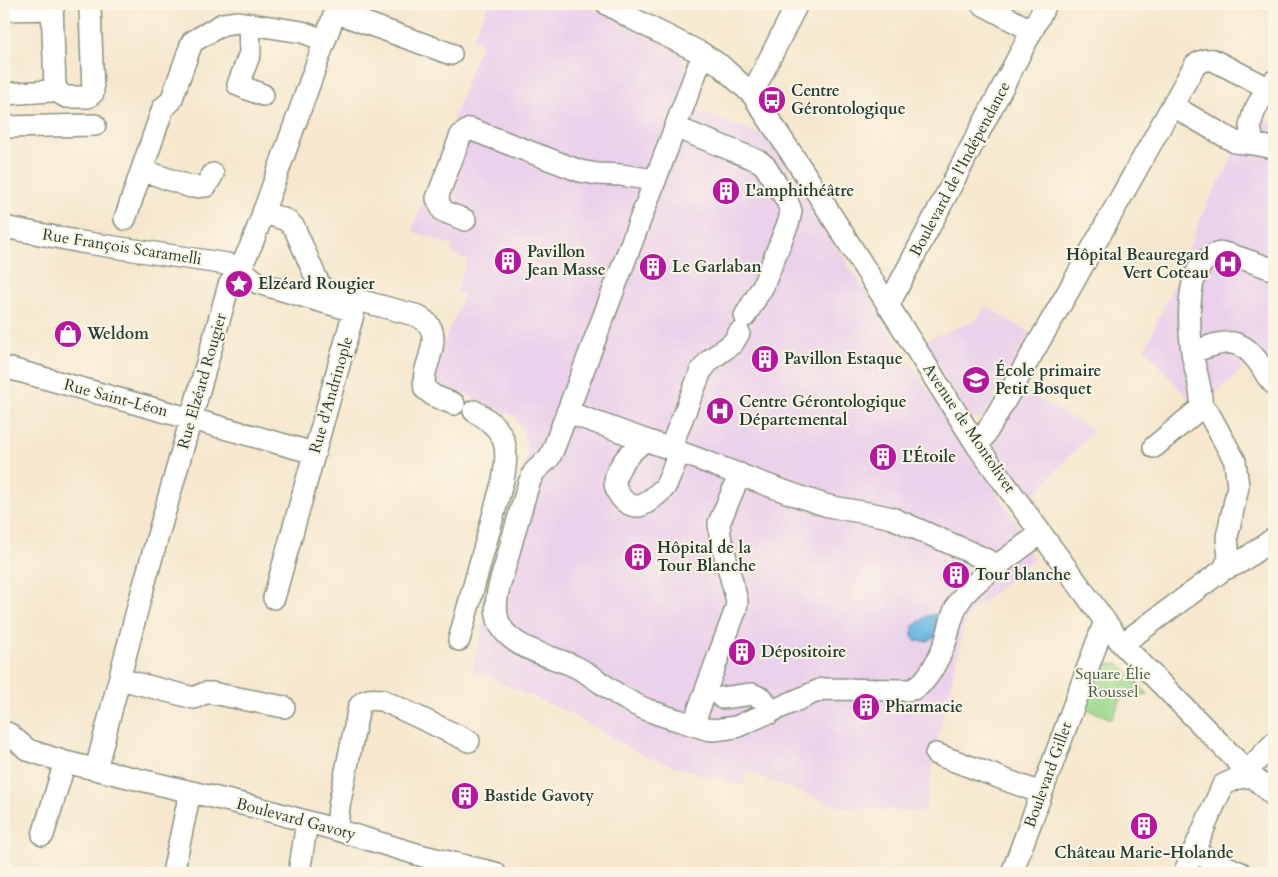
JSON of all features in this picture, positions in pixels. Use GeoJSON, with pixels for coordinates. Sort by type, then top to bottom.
{"type":"FeatureCollection","features":[{"type":"Feature","properties":{"kind":"street","name":"Avenue de Montolivet"},"geometry":{"type":"LineString","coordinates":[[607,4],[703,54],[720,65],[752,94],[978,447],[1122,644],[1274,796]]}},
{"type":"Feature","properties":{"kind":"street"},"geometry":{"type":"LineString","coordinates":[[752,94],[797,4]]}},
{"type":"Feature","properties":{"kind":"street"},"geometry":{"type":"LineString","coordinates":[[982,4],[1032,31]]}},
{"type":"Feature","properties":{"kind":"street","name":"Boulevard de l'Indépendance"},"geometry":{"type":"LineString","coordinates":[[888,306],[1046,4]]}},
{"type":"Feature","properties":{"kind":"street"},"geometry":{"type":"LineString","coordinates":[[4,10],[52,6],[55,86],[59,93],[66,97],[88,97],[93,93],[90,8]]}},
{"type":"Feature","properties":{"kind":"street"},"geometry":{"type":"LineString","coordinates":[[336,8],[451,54]]}},
{"type":"Feature","properties":{"kind":"street","name":"Rue Elzéard Rougier"},"geometry":{"type":"LineString","coordinates":[[96,769],[143,590],[230,286],[240,269],[264,212],[336,8]]}},
{"type":"Feature","properties":{"kind":"street"},"geometry":{"type":"LineString","coordinates":[[125,219],[163,108],[171,101],[192,42],[223,24],[238,22],[302,32],[324,40]]}},
{"type":"Feature","properties":{"kind":"street"},"geometry":{"type":"LineString","coordinates":[[250,24],[250,54],[238,85],[263,94]]}},
{"type":"Feature","properties":{"kind":"street"},"geometry":{"type":"LineString","coordinates":[[703,54],[549,458],[534,472],[529,483],[498,591],[496,614],[502,629],[522,646],[575,667],[645,710],[714,730],[726,730],[747,723],[822,689],[914,689],[927,677],[940,656],[961,598],[998,565],[1041,533]]}},
{"type":"Feature","properties":{"kind":"street"},"geometry":{"type":"LineString","coordinates":[[978,447],[1069,290],[1195,65],[1200,62],[1213,60],[1272,85]]}},
{"type":"Feature","properties":{"kind":"street"},"geometry":{"type":"LineString","coordinates":[[1252,144],[1250,126],[1254,112],[1262,95],[1272,85]]}},
{"type":"Feature","properties":{"kind":"street"},"geometry":{"type":"LineString","coordinates":[[1272,85],[1271,101],[1264,118],[1263,134],[1274,147]]}},
{"type":"Feature","properties":{"kind":"street"},"geometry":{"type":"LineString","coordinates":[[4,94],[50,91],[55,86]]}},
{"type":"Feature","properties":{"kind":"street"},"geometry":{"type":"LineString","coordinates":[[1173,106],[1235,142],[1274,147]]}},
{"type":"Feature","properties":{"kind":"street"},"geometry":{"type":"LineString","coordinates":[[4,127],[95,125]]}},
{"type":"Feature","properties":{"kind":"street"},"geometry":{"type":"LineString","coordinates":[[645,440],[630,453],[621,465],[615,478],[619,496],[630,504],[639,506],[652,499],[665,486],[701,372],[710,360],[733,342],[763,286],[789,221],[791,211],[787,201],[765,166],[758,161],[675,127]]}},
{"type":"Feature","properties":{"kind":"street"},"geometry":{"type":"LineString","coordinates":[[465,220],[443,211],[437,198],[461,135],[470,129],[580,171],[654,180]]}},
{"type":"Feature","properties":{"kind":"street"},"geometry":{"type":"LineString","coordinates":[[142,170],[191,187],[206,186],[213,174]]}},
{"type":"Feature","properties":{"kind":"street"},"geometry":{"type":"LineString","coordinates":[[264,212],[286,220],[294,227],[317,280],[323,289],[415,315],[425,321],[432,329],[433,340],[425,374],[425,388],[434,396],[485,417],[498,430],[505,444],[507,462],[503,480],[460,640]]}},
{"type":"Feature","properties":{"kind":"street","name":"Rue François Scaramelli"},"geometry":{"type":"LineString","coordinates":[[4,227],[81,242],[228,264],[240,269]]}},
{"type":"Feature","properties":{"kind":"street"},"geometry":{"type":"LineString","coordinates":[[1201,409],[1202,400],[1192,352],[1190,299],[1197,270],[1213,255],[1222,253],[1252,261],[1274,270]]}},
{"type":"Feature","properties":{"kind":"street","name":"Rue d'Andrinople"},"geometry":{"type":"LineString","coordinates":[[240,269],[258,283],[354,311],[274,598]]}},
{"type":"Feature","properties":{"kind":"street"},"geometry":{"type":"LineString","coordinates":[[1192,352],[1225,342],[1235,343],[1244,347],[1256,359],[1269,380],[1274,384]]}},
{"type":"Feature","properties":{"kind":"street","name":"Rue Saint-Léon"},"geometry":{"type":"LineString","coordinates":[[4,367],[314,453]]}},
{"type":"Feature","properties":{"kind":"street"},"geometry":{"type":"LineString","coordinates":[[1154,447],[1201,409]]}},
{"type":"Feature","properties":{"kind":"street"},"geometry":{"type":"LineString","coordinates":[[1201,409],[1208,412],[1235,462],[1238,487],[1228,538],[1229,559],[1224,570]]}},
{"type":"Feature","properties":{"kind":"street"},"geometry":{"type":"LineString","coordinates":[[567,412],[827,505],[892,518],[998,565]]}},
{"type":"Feature","properties":{"kind":"street"},"geometry":{"type":"LineString","coordinates":[[694,725],[736,609],[737,601],[720,536],[719,523],[740,474]]}},
{"type":"Feature","properties":{"kind":"street"},"geometry":{"type":"LineString","coordinates":[[1122,644],[1224,570],[1239,563],[1272,539]]}},
{"type":"Feature","properties":{"kind":"street","name":"Boulevard Gillet"},"geometry":{"type":"LineString","coordinates":[[1012,873],[1105,621]]}},
{"type":"Feature","properties":{"kind":"street"},"geometry":{"type":"LineString","coordinates":[[120,679],[194,698],[205,693],[212,693],[284,708]]}},
{"type":"Feature","properties":{"kind":"street"},"geometry":{"type":"LineString","coordinates":[[722,698],[752,694],[763,699],[770,712]]}},
{"type":"Feature","properties":{"kind":"street"},"geometry":{"type":"LineString","coordinates":[[337,830],[339,806],[359,707],[362,702],[382,700],[469,741]]}},
{"type":"Feature","properties":{"kind":"street","name":"Boulevard Gavoty"},"geometry":{"type":"LineString","coordinates":[[4,732],[28,750],[65,762],[259,808],[473,871],[495,873]]}},
{"type":"Feature","properties":{"kind":"street"},"geometry":{"type":"LineString","coordinates":[[1223,785],[1250,773],[1274,743]]}},
{"type":"Feature","properties":{"kind":"street"},"geometry":{"type":"LineString","coordinates":[[1184,873],[1223,785],[1228,750]]}},
{"type":"Feature","properties":{"kind":"street"},"geometry":{"type":"LineString","coordinates":[[936,754],[1042,793]]}},
{"type":"Feature","properties":{"kind":"street"},"geometry":{"type":"LineString","coordinates":[[44,835],[65,762]]}},
{"type":"Feature","properties":{"kind":"street"},"geometry":{"type":"LineString","coordinates":[[173,873],[190,792]]}},
{"type":"Feature","properties":{"kind":"street"},"geometry":{"type":"LineString","coordinates":[[299,873],[307,822]]}},
{"type":"Feature","properties":{"kind":"street"},"geometry":{"type":"LineString","coordinates":[[1193,852],[1241,873]]}},
{"type":"Feature","properties":{"kind":"shaded area","name":"Centre Gérontologique Départemental"},"geometry":{"type":"Polygon","coordinates":[[[489,4],[583,4],[675,48],[681,53],[686,73],[677,103],[767,137],[981,474],[988,480],[1021,530],[1017,533],[1034,558],[974,610],[965,624],[937,744],[925,812],[852,808],[830,804],[748,772],[743,787],[646,757],[565,711],[472,670],[525,475],[527,447],[515,416],[436,384],[433,371],[463,295],[456,292],[467,260],[451,253],[453,246],[412,231],[481,43],[472,39],[489,4]]]}},
{"type":"Feature","properties":{"kind":"shaded area","name":"Hôpital Beauregard Vert Coteau"},"geometry":{"type":"Polygon","coordinates":[[[1248,111],[1258,114],[1274,125],[1274,396],[1252,360],[1209,399],[1194,406],[1145,349],[1208,201],[1226,171],[1248,111]]]}},
{"type":"Feature","properties":{"kind":"shaded area","name":"École primaire Petit Bosquet"},"geometry":{"type":"Polygon","coordinates":[[[985,306],[1031,333],[983,418],[972,419],[923,341],[975,321],[985,306]]]}},
{"type":"Feature","properties":{"kind":"shaded area","name":"École primaire Petit Bosquet"},"geometry":{"type":"Polygon","coordinates":[[[1024,391],[1094,430],[1029,500],[992,448],[1024,391]]]}},
{"type":"Feature","properties":{"kind":"green space","name":"Square Élie Roussel"},"geometry":{"type":"Polygon","coordinates":[[[1102,664],[1119,664],[1149,695],[1121,699],[1112,719],[1084,708],[1102,664]]]}},
{"type":"Feature","properties":{"kind":"water"},"geometry":{"type":"Polygon","coordinates":[[[937,614],[941,618],[937,636],[927,641],[915,641],[912,635],[913,626],[927,616],[937,614]]]}},
{"type":"Feature","properties":{"kind":"place","name":"Centre Gérontologique"},"geometry":{"type":"Point","coordinates":[772,100]}},
{"type":"Feature","properties":{"kind":"place","name":"L'amphithéâtre"},"geometry":{"type":"Point","coordinates":[726,191]}},
{"type":"Feature","properties":{"kind":"place","name":"Pavillon Jean Masse"},"geometry":{"type":"Point","coordinates":[508,261]}},
{"type":"Feature","properties":{"kind":"place","name":"Hôpital Beauregard Vert Coteau"},"geometry":{"type":"Point","coordinates":[1228,264]}},
{"type":"Feature","properties":{"kind":"place","name":"Le Garlaban"},"geometry":{"type":"Point","coordinates":[653,267]}},
{"type":"Feature","properties":{"kind":"place","name":"Elzéard Rougier"},"geometry":{"type":"Point","coordinates":[239,284]}},
{"type":"Feature","properties":{"kind":"place","name":"Weldom"},"geometry":{"type":"Point","coordinates":[68,334]}},
{"type":"Feature","properties":{"kind":"place","name":"Pavillon Estaque"},"geometry":{"type":"Point","coordinates":[765,359]}},
{"type":"Feature","properties":{"kind":"place","name":"École primaire Petit Bosquet"},"geometry":{"type":"Point","coordinates":[976,380]}},
{"type":"Feature","properties":{"kind":"place","name":"Centre Gérontologique Départemental"},"geometry":{"type":"Point","coordinates":[720,411]}},
{"type":"Feature","properties":{"kind":"place","name":"L'Étoile"},"geometry":{"type":"Point","coordinates":[883,457]}},
{"type":"Feature","properties":{"kind":"place","name":"Hôpital de la Tour Blanche"},"geometry":{"type":"Point","coordinates":[638,557]}},
{"type":"Feature","properties":{"kind":"place","name":"Tour blanche"},"geometry":{"type":"Point","coordinates":[956,575]}},
{"type":"Feature","properties":{"kind":"place","name":"Dépositoire"},"geometry":{"type":"Point","coordinates":[742,652]}},
{"type":"Feature","properties":{"kind":"place","name":"Pharmacie"},"geometry":{"type":"Point","coordinates":[866,707]}},
{"type":"Feature","properties":{"kind":"place","name":"Bastide Gavoty"},"geometry":{"type":"Point","coordinates":[465,796]}},
{"type":"Feature","properties":{"kind":"place","name":"Château Marie-Holande"},"geometry":{"type":"Point","coordinates":[1144,826]}}]}
